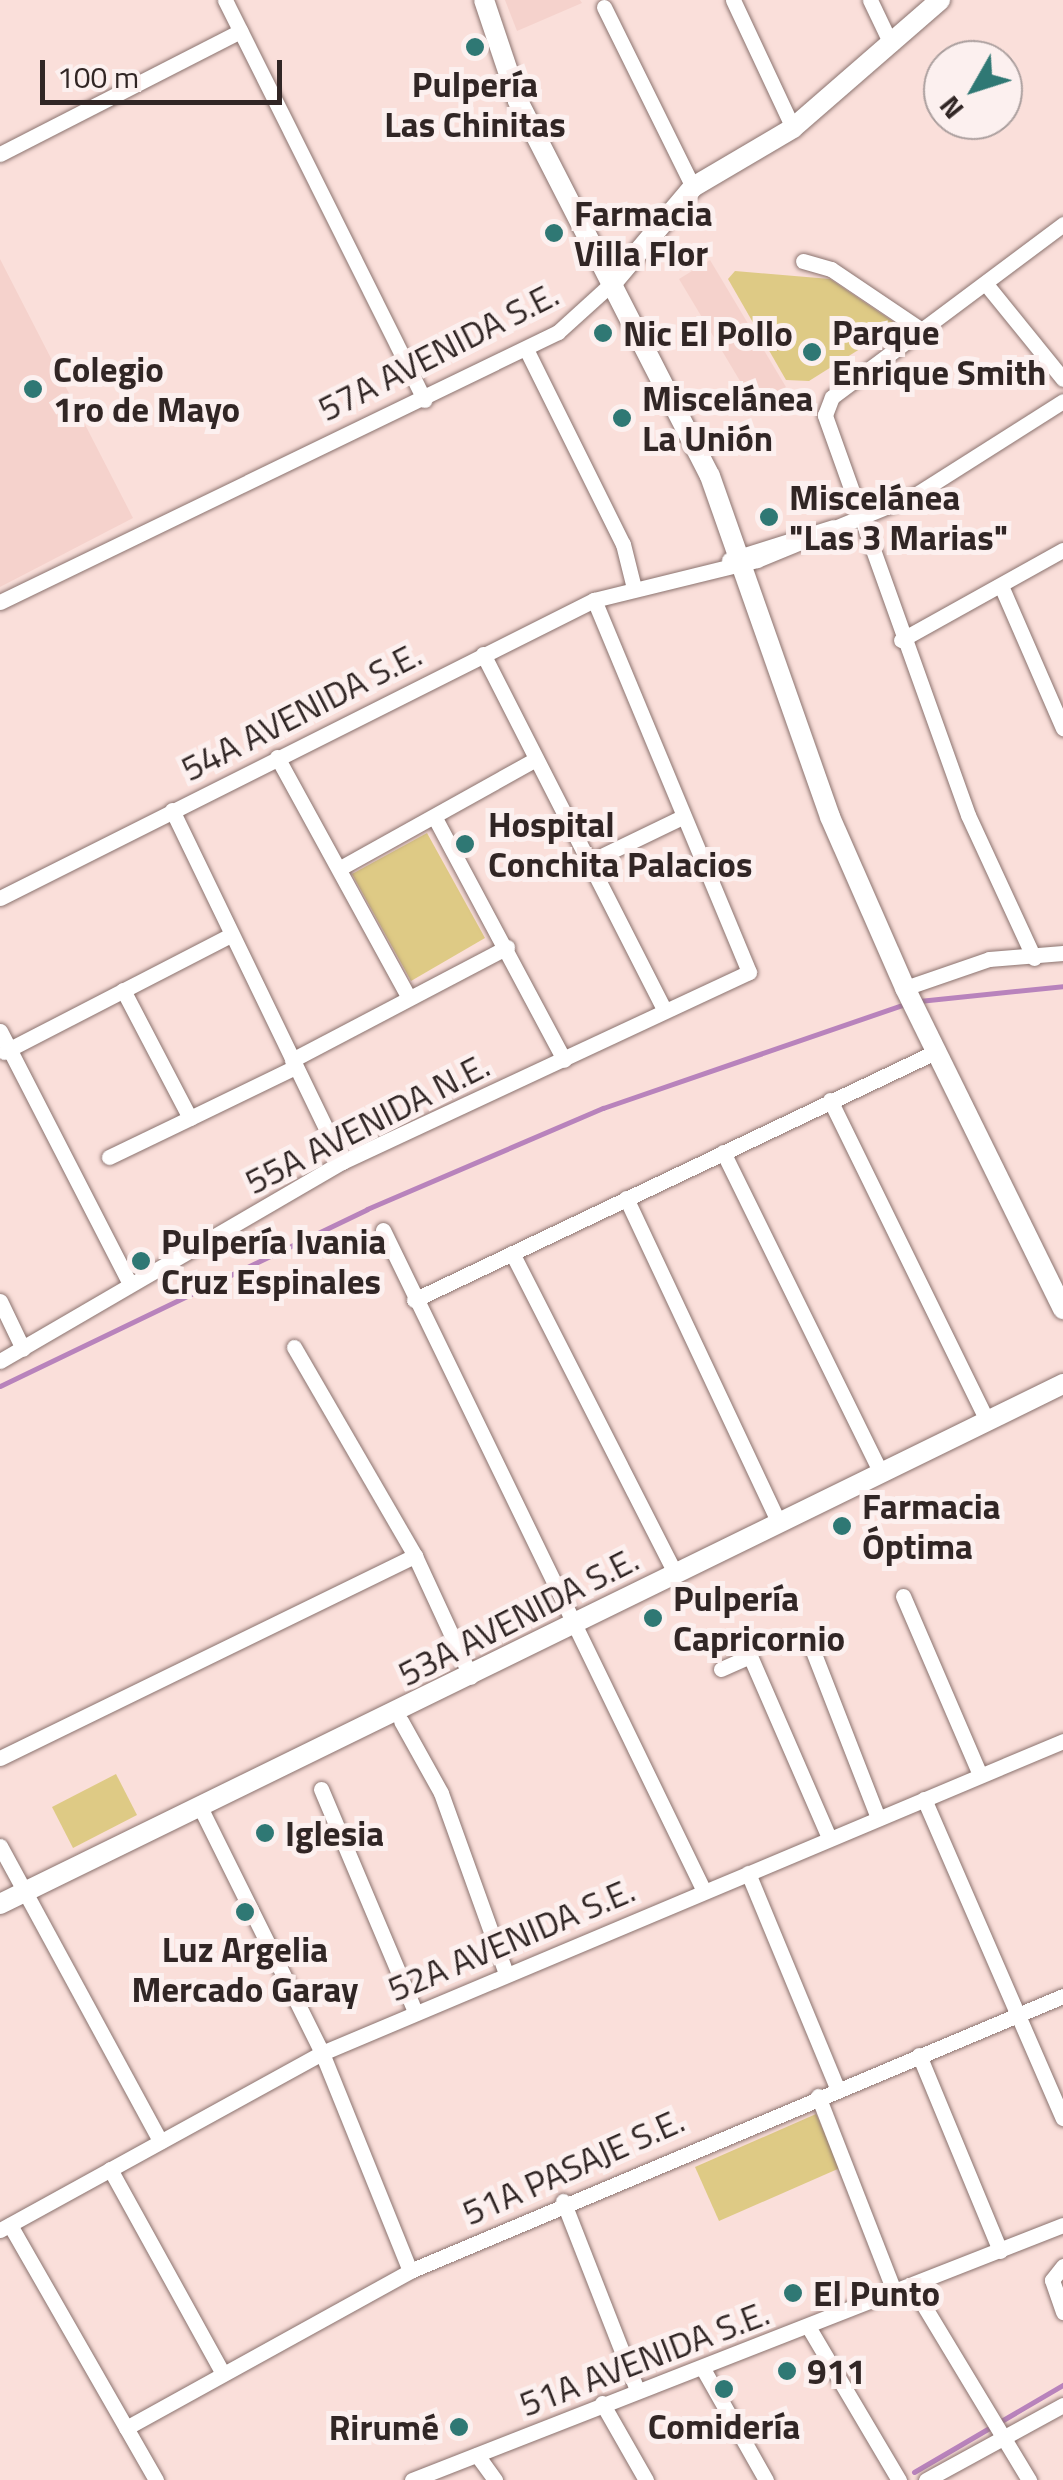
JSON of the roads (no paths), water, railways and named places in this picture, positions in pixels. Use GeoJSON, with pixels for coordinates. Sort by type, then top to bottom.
{"type":"FeatureCollection","features":[{"type":"Feature","properties":{"kind":"street"},"geometry":{"type":"LineString","coordinates":[[226,0],[424,400]]}},
{"type":"Feature","properties":{"kind":"street"},"geometry":{"type":"LineString","coordinates":[[484,0],[518,100],[710,476],[735,559],[830,817],[935,1052],[1063,1309]]}},
{"type":"Feature","properties":{"kind":"street"},"geometry":{"type":"LineString","coordinates":[[733,0],[793,128]]}},
{"type":"Feature","properties":{"kind":"street"},"geometry":{"type":"LineString","coordinates":[[870,0],[892,44]]}},
{"type":"Feature","properties":{"kind":"street","name":"57A AVENIDA S.E."},"geometry":{"type":"LineString","coordinates":[[0,602],[526,349],[612,283],[693,187],[793,128],[940,0]]}},
{"type":"Feature","properties":{"kind":"street"},"geometry":{"type":"LineString","coordinates":[[604,7],[693,187]]}},
{"type":"Feature","properties":{"kind":"street"},"geometry":{"type":"LineString","coordinates":[[0,154],[240,30]]}},
{"type":"Feature","properties":{"kind":"street"},"geometry":{"type":"LineString","coordinates":[[1034,958],[900,640],[825,416],[832,397],[1063,224]]}},
{"type":"Feature","properties":{"kind":"street"},"geometry":{"type":"LineString","coordinates":[[804,261],[922,330]]}},
{"type":"Feature","properties":{"kind":"street"},"geometry":{"type":"LineString","coordinates":[[986,284],[1063,380]]}},
{"type":"Feature","properties":{"kind":"street"},"geometry":{"type":"LineString","coordinates":[[526,349],[623,544],[634,588]]}},
{"type":"Feature","properties":{"kind":"street","name":"54A AVENIDA S.E."},"geometry":{"type":"LineString","coordinates":[[0,898],[594,600],[832,527],[976,464],[1063,402]]}},
{"type":"Feature","properties":{"kind":"street"},"geometry":{"type":"LineString","coordinates":[[900,640],[1002,588],[1063,550]]}},
{"type":"Feature","properties":{"kind":"street"},"geometry":{"type":"LineString","coordinates":[[1002,588],[1063,728]]}},
{"type":"Feature","properties":{"kind":"street"},"geometry":{"type":"LineString","coordinates":[[589,862],[682,816],[594,600]]}},
{"type":"Feature","properties":{"kind":"street"},"geometry":{"type":"LineString","coordinates":[[483,654],[664,1010]]}},
{"type":"Feature","properties":{"kind":"street"},"geometry":{"type":"LineString","coordinates":[[278,757],[342,867],[408,996]]}},
{"type":"Feature","properties":{"kind":"street"},"geometry":{"type":"LineString","coordinates":[[342,867],[536,759]]}},
{"type":"Feature","properties":{"kind":"street"},"geometry":{"type":"LineString","coordinates":[[172,810],[342,1162]]}},
{"type":"Feature","properties":{"kind":"street","name":"55A AVENIDA N.E."},"geometry":{"type":"LineString","coordinates":[[23,1349],[342,1162],[749,972],[682,816]]}},
{"type":"Feature","properties":{"kind":"street"},"geometry":{"type":"LineString","coordinates":[[435,818],[507,946],[564,1060]]}},
{"type":"Feature","properties":{"kind":"street"},"geometry":{"type":"LineString","coordinates":[[4,1051],[231,936]]}},
{"type":"Feature","properties":{"kind":"street"},"geometry":{"type":"LineString","coordinates":[[109,1158],[294,1063],[408,996],[507,946]]}},
{"type":"Feature","properties":{"kind":"street"},"geometry":{"type":"LineString","coordinates":[[910,998],[989,958],[1034,958],[1063,953]]}},
{"type":"Feature","properties":{"kind":"street"},"geometry":{"type":"LineString","coordinates":[[124,990],[190,1118]]}},
{"type":"Feature","properties":{"kind":"street"},"geometry":{"type":"LineString","coordinates":[[0,1031],[4,1051],[130,1284]]}},
{"type":"Feature","properties":{"kind":"street"},"geometry":{"type":"LineString","coordinates":[[414,1300],[935,1052]]}},
{"type":"Feature","properties":{"kind":"street"},"geometry":{"type":"LineString","coordinates":[[830,1100],[987,1420]]}},
{"type":"Feature","properties":{"kind":"street"},"geometry":{"type":"LineString","coordinates":[[722,1152],[880,1471]]}},
{"type":"Feature","properties":{"kind":"street"},"geometry":{"type":"LineString","coordinates":[[626,1198],[778,1521]]}},
{"type":"Feature","properties":{"kind":"street"},"geometry":{"type":"LineString","coordinates":[[383,1230],[704,1891]]}},
{"type":"Feature","properties":{"kind":"street"},"geometry":{"type":"LineString","coordinates":[[512,1253],[675,1574]]}},
{"type":"Feature","properties":{"kind":"street"},"geometry":{"type":"LineString","coordinates":[[0,1301],[23,1349],[0,1361]]}},
{"type":"Feature","properties":{"kind":"street"},"geometry":{"type":"LineString","coordinates":[[294,1347],[416,1556],[471,1677]]}},
{"type":"Feature","properties":{"kind":"street","name":"53A AVENIDA S.E."},"geometry":{"type":"LineString","coordinates":[[0,1904],[202,1809],[778,1521],[1063,1384]]}},
{"type":"Feature","properties":{"kind":"street"},"geometry":{"type":"LineString","coordinates":[[0,1758],[416,1556]]}},
{"type":"Feature","properties":{"kind":"street"},"geometry":{"type":"LineString","coordinates":[[903,1596],[980,1776]]}},
{"type":"Feature","properties":{"kind":"street"},"geometry":{"type":"LineString","coordinates":[[810,1646],[878,1818]]}},
{"type":"Feature","properties":{"kind":"street"},"geometry":{"type":"LineString","coordinates":[[721,1669],[750,1656],[829,1838]]}},
{"type":"Feature","properties":{"kind":"street"},"geometry":{"type":"LineString","coordinates":[[402,1721],[441,1792],[506,1974]]}},
{"type":"Feature","properties":{"kind":"street","name":"52A AVENIDA S.E."},"geometry":{"type":"LineString","coordinates":[[5,2228],[322,2053],[1063,1741]]}},
{"type":"Feature","properties":{"kind":"street"},"geometry":{"type":"LineString","coordinates":[[321,1789],[415,2012]]}},
{"type":"Feature","properties":{"kind":"street"},"geometry":{"type":"LineString","coordinates":[[924,1799],[1063,2118]]}},
{"type":"Feature","properties":{"kind":"street"},"geometry":{"type":"LineString","coordinates":[[202,1809],[322,2053],[410,2271]]}},
{"type":"Feature","properties":{"kind":"street"},"geometry":{"type":"LineString","coordinates":[[0,1846],[22,1893],[160,2141]]}},
{"type":"Feature","properties":{"kind":"street"},"geometry":{"type":"LineString","coordinates":[[748,1873],[837,2088]]}},
{"type":"Feature","properties":{"kind":"street","name":"51A PASAJE S.E."},"geometry":{"type":"LineString","coordinates":[[126,2428],[410,2271],[563,2201],[1063,1996]]}},
{"type":"Feature","properties":{"kind":"street"},"geometry":{"type":"LineString","coordinates":[[919,2055],[1000,2251]]}},
{"type":"Feature","properties":{"kind":"street"},"geometry":{"type":"LineString","coordinates":[[818,2096],[896,2293]]}},
{"type":"Feature","properties":{"kind":"street"},"geometry":{"type":"LineString","coordinates":[[110,2169],[222,2372]]}},
{"type":"Feature","properties":{"kind":"street"},"geometry":{"type":"LineString","coordinates":[[563,2201],[637,2390]]}},
{"type":"Feature","properties":{"kind":"street","name":"51A AVENIDA S.E."},"geometry":{"type":"LineString","coordinates":[[412,2480],[602,2403],[809,2328],[1063,2225]]}},
{"type":"Feature","properties":{"kind":"street"},"geometry":{"type":"LineString","coordinates":[[5,2228],[156,2480]]}},
{"type":"Feature","properties":{"kind":"street"},"geometry":{"type":"LineString","coordinates":[[1063,2266],[1052,2280],[1063,2312]]}},
{"type":"Feature","properties":{"kind":"street"},"geometry":{"type":"LineString","coordinates":[[912,2286],[1029,2480]]}},
{"type":"Feature","properties":{"kind":"street"},"geometry":{"type":"LineString","coordinates":[[809,2328],[899,2480]]}},
{"type":"Feature","properties":{"kind":"street"},"geometry":{"type":"LineString","coordinates":[[702,2367],[766,2480]]}},
{"type":"Feature","properties":{"kind":"street"},"geometry":{"type":"LineString","coordinates":[[602,2403],[646,2480]]}},
{"type":"Feature","properties":{"kind":"street"},"geometry":{"type":"LineString","coordinates":[[926,2480],[999,2429],[1063,2405]]}},
{"type":"Feature","properties":{"kind":"street"},"geometry":{"type":"LineString","coordinates":[[477,2455],[495,2480]]}},
{"type":"Feature","properties":{"kind":"waterway"},"geometry":{"type":"LineString","coordinates":[[919,1001],[1063,986]]}},
{"type":"Feature","properties":{"kind":"waterway"},"geometry":{"type":"LineString","coordinates":[[0,1386],[367,1209],[603,1108],[908,1003]]}},
{"type":"Feature","properties":{"kind":"waterway"},"geometry":{"type":"LineString","coordinates":[[914,2472],[1063,2385]]}},
{"type":"Feature","properties":{"kind":"place","name":"Pulpería Las Chinitas"},"geometry":{"type":"Point","coordinates":[475,47]}},
{"type":"Feature","properties":{"kind":"place","name":"Farmacia Villa Flor"},"geometry":{"type":"Point","coordinates":[554,233]}},
{"type":"Feature","properties":{"kind":"place","name":"Nic El Pollo"},"geometry":{"type":"Point","coordinates":[603,333]}},
{"type":"Feature","properties":{"kind":"place","name":"Parque Enrique Smith"},"geometry":{"type":"Point","coordinates":[812,352]}},
{"type":"Feature","properties":{"kind":"place","name":"Colegio 1ro de Mayo"},"geometry":{"type":"Point","coordinates":[33,389]}},
{"type":"Feature","properties":{"kind":"place","name":"Miscelánea La Unión"},"geometry":{"type":"Point","coordinates":[622,418]}},
{"type":"Feature","properties":{"kind":"place","name":"Miscelánea \"Las 3 Marias\""},"geometry":{"type":"Point","coordinates":[769,517]}},
{"type":"Feature","properties":{"kind":"place","name":"Hospital Conchita Palacios"},"geometry":{"type":"Point","coordinates":[465,844]}},
{"type":"Feature","properties":{"kind":"place","name":"Pulpería Ivania Cruz Espinales"},"geometry":{"type":"Point","coordinates":[141,1261]}},
{"type":"Feature","properties":{"kind":"place","name":"Farmacia Óptima"},"geometry":{"type":"Point","coordinates":[842,1526]}},
{"type":"Feature","properties":{"kind":"place","name":"Pulpería Capricornio"},"geometry":{"type":"Point","coordinates":[653,1618]}},
{"type":"Feature","properties":{"kind":"place","name":"Iglesia"},"geometry":{"type":"Point","coordinates":[265,1833]}},
{"type":"Feature","properties":{"kind":"place","name":"Luz Argelia Mercado Garay"},"geometry":{"type":"Point","coordinates":[245,1912]}},
{"type":"Feature","properties":{"kind":"place","name":"El Punto"},"geometry":{"type":"Point","coordinates":[793,2293]}},
{"type":"Feature","properties":{"kind":"place","name":"911"},"geometry":{"type":"Point","coordinates":[787,2371]}},
{"type":"Feature","properties":{"kind":"place","name":"Comidería"},"geometry":{"type":"Point","coordinates":[724,2389]}},
{"type":"Feature","properties":{"kind":"place","name":"Rirumé"},"geometry":{"type":"Point","coordinates":[459,2427]}}]}
